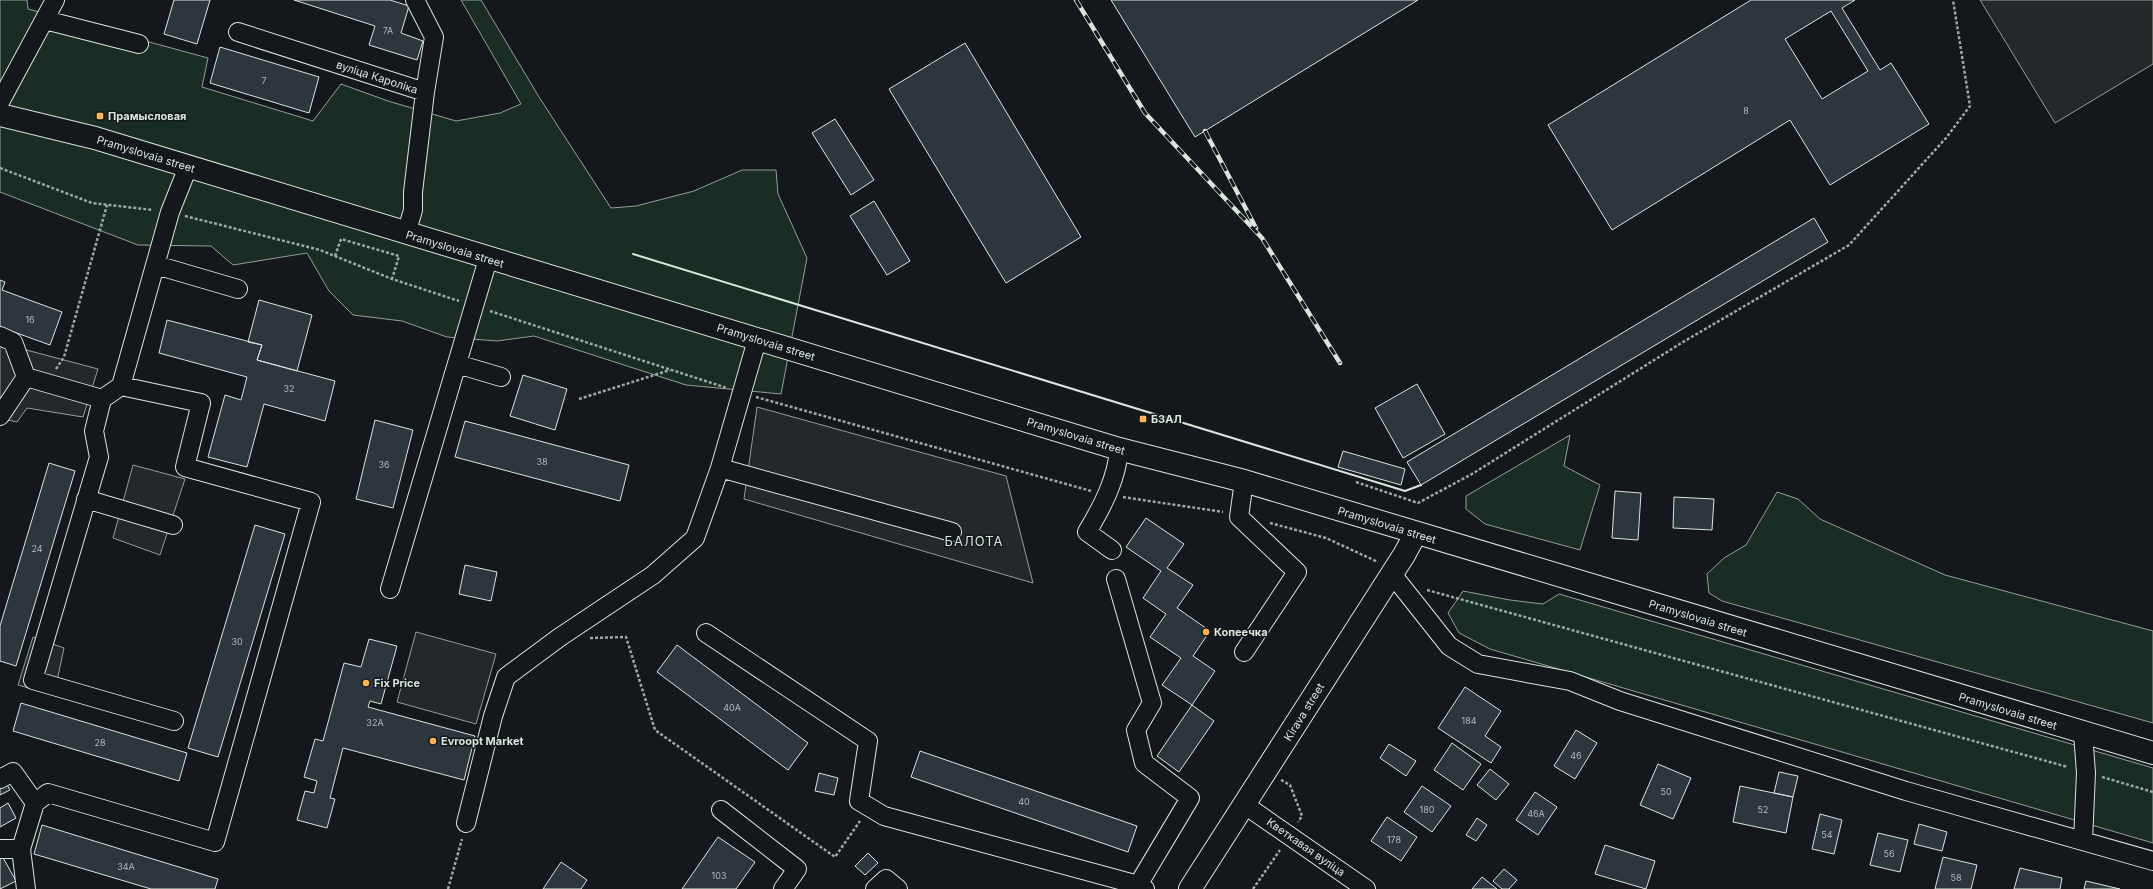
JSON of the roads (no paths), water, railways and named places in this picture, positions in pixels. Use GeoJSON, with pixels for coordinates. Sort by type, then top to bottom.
{"type":"FeatureCollection","features":[{"type":"Feature","properties":{"kind":"main road","name":"Pramyslovaia street"},"geometry":{"type":"LineString","coordinates":[[0,115],[95,138],[488,259],[1119,450],[1244,481],[1416,534],[2153,753]]}},
{"type":"Feature","properties":{"kind":"main road","name":"Kirava street"},"geometry":{"type":"LineString","coordinates":[[1190,889],[1394,571],[1416,534]]}},
{"type":"Feature","properties":{"kind":"street"},"geometry":{"type":"LineString","coordinates":[[0,102],[55,0]]}},
{"type":"Feature","properties":{"kind":"street"},"geometry":{"type":"LineString","coordinates":[[415,0],[434,37],[426,92]]}},
{"type":"Feature","properties":{"kind":"street"},"geometry":{"type":"LineString","coordinates":[[45,20],[140,44]]}},
{"type":"Feature","properties":{"kind":"street","name":"вуліца Кароліка"},"geometry":{"type":"LineString","coordinates":[[238,32],[426,92],[413,192],[413,210],[406,234]]}},
{"type":"Feature","properties":{"kind":"street"},"geometry":{"type":"LineString","coordinates":[[174,721],[34,680],[99,457],[94,431],[102,399],[121,386],[170,212],[188,167]]}},
{"type":"Feature","properties":{"kind":"street"},"geometry":{"type":"LineString","coordinates":[[390,589],[488,259]]}},
{"type":"Feature","properties":{"kind":"street"},"geometry":{"type":"LineString","coordinates":[[156,265],[238,289]]}},
{"type":"Feature","properties":{"kind":"street"},"geometry":{"type":"LineString","coordinates":[[0,336],[12,342],[26,377]]}},
{"type":"Feature","properties":{"kind":"street"},"geometry":{"type":"LineString","coordinates":[[466,823],[493,716],[506,677],[560,637],[653,576],[695,538],[720,468],[740,393],[757,340]]}},
{"type":"Feature","properties":{"kind":"street"},"geometry":{"type":"LineString","coordinates":[[457,364],[501,377]]}},
{"type":"Feature","properties":{"kind":"street"},"geometry":{"type":"LineString","coordinates":[[26,377],[102,399]]}},
{"type":"Feature","properties":{"kind":"street"},"geometry":{"type":"LineString","coordinates":[[0,416],[26,377]]}},
{"type":"Feature","properties":{"kind":"street"},"geometry":{"type":"LineString","coordinates":[[26,889],[21,848],[35,803],[48,793],[214,842],[311,502],[185,467],[201,403],[121,386]]}},
{"type":"Feature","properties":{"kind":"street"},"geometry":{"type":"LineString","coordinates":[[1112,550],[1087,532],[1101,509],[1118,465],[1119,450]]}},
{"type":"Feature","properties":{"kind":"street"},"geometry":{"type":"LineString","coordinates":[[720,468],[952,532]]}},
{"type":"Feature","properties":{"kind":"street"},"geometry":{"type":"LineString","coordinates":[[1244,481],[1239,517],[1297,572],[1244,652]]}},
{"type":"Feature","properties":{"kind":"street"},"geometry":{"type":"LineString","coordinates":[[86,499],[173,525]]}},
{"type":"Feature","properties":{"kind":"street"},"geometry":{"type":"LineString","coordinates":[[1394,571],[1450,646],[1478,664],[1570,681],[1620,701],[1906,792],[2153,861]]}},
{"type":"Feature","properties":{"kind":"street"},"geometry":{"type":"LineString","coordinates":[[706,632],[868,741],[858,801],[869,808],[884,816],[1141,887],[1190,798],[1144,763],[1136,730],[1152,703],[1116,579]]}},
{"type":"Feature","properties":{"kind":"street"},"geometry":{"type":"LineString","coordinates":[[2083,733],[2086,772],[2083,841]]}},
{"type":"Feature","properties":{"kind":"street"},"geometry":{"type":"LineString","coordinates":[[0,779],[13,772],[35,803]]}},
{"type":"Feature","properties":{"kind":"street","name":"Кветкавая вуліца"},"geometry":{"type":"LineString","coordinates":[[1245,805],[1366,889]]}},
{"type":"Feature","properties":{"kind":"street"},"geometry":{"type":"LineString","coordinates":[[721,810],[797,869],[783,889]]}},
{"type":"Feature","properties":{"kind":"street"},"geometry":{"type":"LineString","coordinates":[[0,849],[21,848]]}},
{"type":"Feature","properties":{"kind":"street"},"geometry":{"type":"LineString","coordinates":[[875,889],[886,879],[898,889]]}},
{"type":"Feature","properties":{"kind":"railway"},"geometry":{"type":"LineString","coordinates":[[1076,0],[1145,113],[1262,238],[1340,363]]}},
{"type":"Feature","properties":{"kind":"railway"},"geometry":{"type":"LineString","coordinates":[[1205,131],[1256,228]]}},
{"type":"Feature","properties":{"kind":"place","name":"Прамысловая"},"geometry":{"type":"Point","coordinates":[100,116]}},
{"type":"Feature","properties":{"kind":"place","name":"БЗАЛ"},"geometry":{"type":"Point","coordinates":[1143,419]}},
{"type":"Feature","properties":{"kind":"place","name":"Копеечка"},"geometry":{"type":"Point","coordinates":[1206,632]}},
{"type":"Feature","properties":{"kind":"place","name":"Fix Price"},"geometry":{"type":"Point","coordinates":[366,683]}},
{"type":"Feature","properties":{"kind":"place","name":"Evroopt Market"},"geometry":{"type":"Point","coordinates":[433,741]}},
{"type":"Feature","properties":{"kind":"district","name":"БАЛОТА"},"geometry":{"type":"Point","coordinates":[974,541]}}]}
